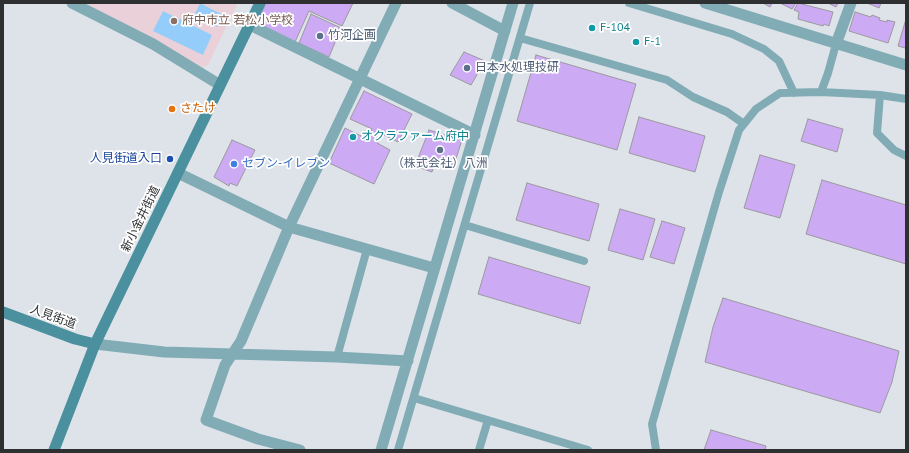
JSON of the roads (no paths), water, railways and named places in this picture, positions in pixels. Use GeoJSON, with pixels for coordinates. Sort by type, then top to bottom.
{"type":"FeatureCollection","features":[{"type":"Feature","properties":{"kind":"main road","name":"新小金井街道"},"geometry":{"type":"LineString","coordinates":[[54,450],[95,344],[260,3]]}},
{"type":"Feature","properties":{"kind":"main road","name":"人見街道"},"geometry":{"type":"LineString","coordinates":[[3,312],[75,339],[95,344]]}},
{"type":"Feature","properties":{"kind":"street"},"geometry":{"type":"LineString","coordinates":[[72,3],[153,44],[220,85]]}},
{"type":"Feature","properties":{"kind":"street"},"geometry":{"type":"LineString","coordinates":[[300,450],[258,439],[206,420],[225,365],[241,341],[289,226],[361,79],[396,3]]}},
{"type":"Feature","properties":{"kind":"street"},"geometry":{"type":"LineString","coordinates":[[452,3],[505,31]]}},
{"type":"Feature","properties":{"kind":"street"},"geometry":{"type":"LineString","coordinates":[[381,450],[513,3]]}},
{"type":"Feature","properties":{"kind":"street"},"geometry":{"type":"LineString","coordinates":[[705,3],[906,65]]}},
{"type":"Feature","properties":{"kind":"street"},"geometry":{"type":"LineString","coordinates":[[836,44],[851,3]]}},
{"type":"Feature","properties":{"kind":"street"},"geometry":{"type":"LineString","coordinates":[[250,25],[475,135]]}},
{"type":"Feature","properties":{"kind":"street"},"geometry":{"type":"LineString","coordinates":[[178,173],[289,226],[434,268]]}},
{"type":"Feature","properties":{"kind":"street"},"geometry":{"type":"LineString","coordinates":[[95,344],[164,352],[232,353],[408,361]]}},
{"type":"Feature","properties":{"kind":"lane"},"geometry":{"type":"LineString","coordinates":[[398,450],[530,3]]}},
{"type":"Feature","properties":{"kind":"lane"},"geometry":{"type":"LineString","coordinates":[[629,3],[732,34],[764,49],[779,61],[794,93]]}},
{"type":"Feature","properties":{"kind":"lane"},"geometry":{"type":"LineString","coordinates":[[520,38],[667,80],[693,97],[727,112],[744,124]]}},
{"type":"Feature","properties":{"kind":"lane"},"geometry":{"type":"LineString","coordinates":[[821,92],[836,44]]}},
{"type":"Feature","properties":{"kind":"lane"},"geometry":{"type":"LineString","coordinates":[[656,450],[652,424],[719,192],[740,130],[744,124],[756,109],[780,93],[821,92],[880,95],[906,99]]}},
{"type":"Feature","properties":{"kind":"lane"},"geometry":{"type":"LineString","coordinates":[[880,95],[877,132],[894,150],[906,156]]}},
{"type":"Feature","properties":{"kind":"lane"},"geometry":{"type":"LineString","coordinates":[[465,226],[584,261]]}},
{"type":"Feature","properties":{"kind":"lane"},"geometry":{"type":"LineString","coordinates":[[338,357],[368,249]]}},
{"type":"Feature","properties":{"kind":"lane"},"geometry":{"type":"LineString","coordinates":[[414,398],[588,450]]}},
{"type":"Feature","properties":{"kind":"lane"},"geometry":{"type":"LineString","coordinates":[[479,450],[488,420]]}},
{"type":"Feature","properties":{"kind":"water"},"geometry":{"type":"Polygon","coordinates":[[[200,3],[223,15],[218,27],[194,16],[200,3]]]}},
{"type":"Feature","properties":{"kind":"water"},"geometry":{"type":"Polygon","coordinates":[[[163,11],[212,35],[203,55],[153,31],[163,11]]]}},
{"type":"Feature","properties":{"kind":"place","name":"府中市立 若松小学校"},"geometry":{"type":"Point","coordinates":[174,21]}},
{"type":"Feature","properties":{"kind":"place","name":"F-104"},"geometry":{"type":"Point","coordinates":[592,28]}},
{"type":"Feature","properties":{"kind":"place","name":"竹河企画"},"geometry":{"type":"Point","coordinates":[320,36]}},
{"type":"Feature","properties":{"kind":"place","name":"F-1"},"geometry":{"type":"Point","coordinates":[636,42]}},
{"type":"Feature","properties":{"kind":"place","name":"日本水処理技研"},"geometry":{"type":"Point","coordinates":[467,68]}},
{"type":"Feature","properties":{"kind":"place","name":"さたけ"},"geometry":{"type":"Point","coordinates":[172,109]}},
{"type":"Feature","properties":{"kind":"place","name":"オクラファーム府中"},"geometry":{"type":"Point","coordinates":[353,137]}},
{"type":"Feature","properties":{"kind":"place","name":"（株式会社）八洲"},"geometry":{"type":"Point","coordinates":[440,150]}},
{"type":"Feature","properties":{"kind":"place","name":"人見街道入口"},"geometry":{"type":"Point","coordinates":[170,159]}},
{"type":"Feature","properties":{"kind":"place","name":"セブン-イレブン"},"geometry":{"type":"Point","coordinates":[234,164]}}]}
